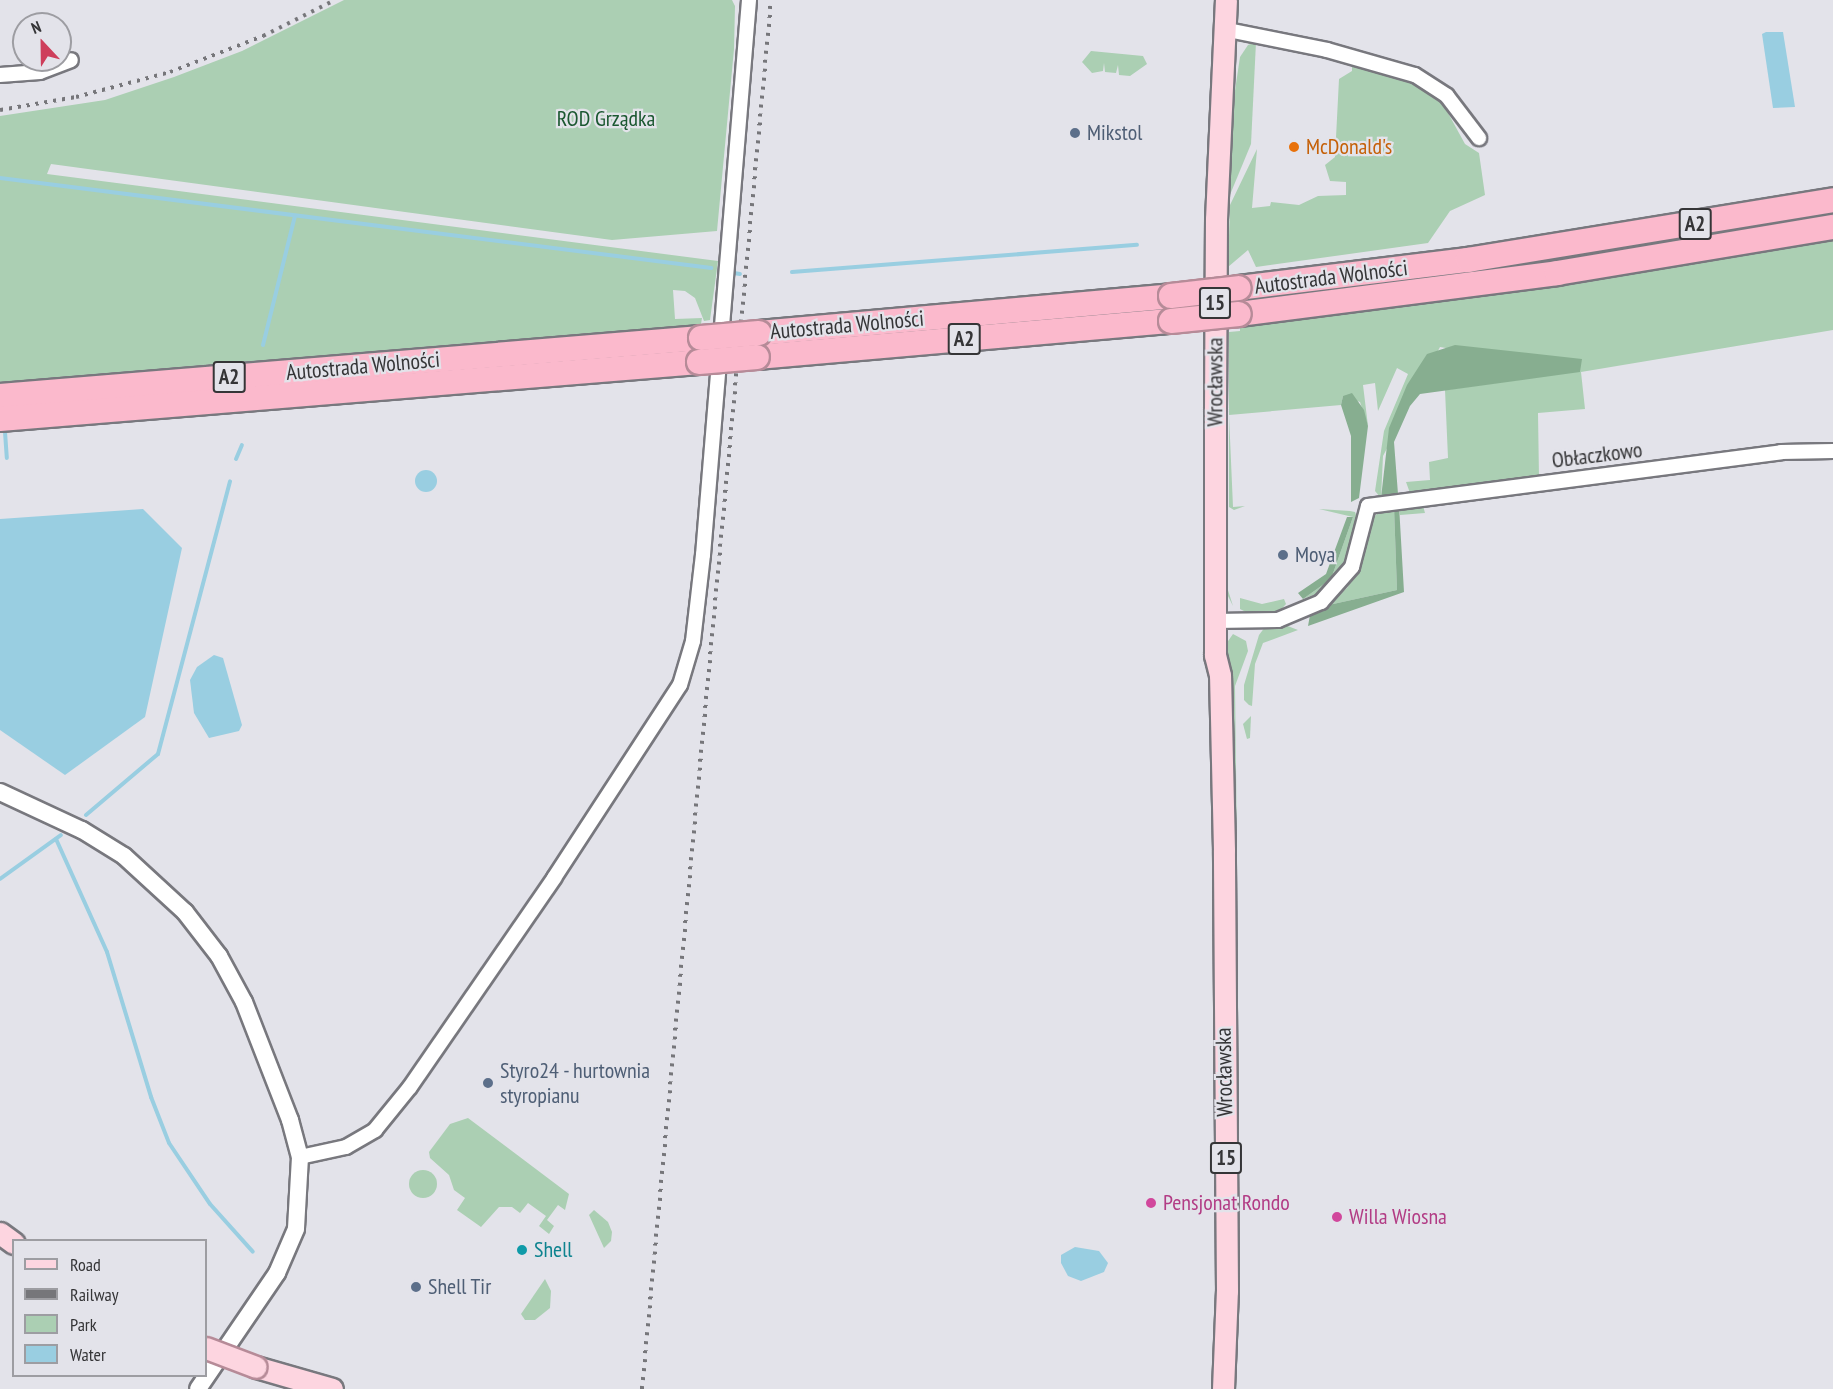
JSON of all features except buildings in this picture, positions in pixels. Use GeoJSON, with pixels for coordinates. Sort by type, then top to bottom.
{"type":"FeatureCollection","features":[{"type":"Feature","properties":{"kind":"highway","name":"Autostrada Wolności"},"geometry":{"type":"LineString","coordinates":[[758,345],[1468,260],[1833,200]]}},
{"type":"Feature","properties":{"kind":"highway","name":"Autostrada Wolności"},"geometry":{"type":"LineString","coordinates":[[0,419],[758,345],[1171,321],[1239,314],[1557,273],[1833,227]]}},
{"type":"Feature","properties":{"kind":"highway","name":"Autostrada Wolności"},"geometry":{"type":"LineString","coordinates":[[0,396],[700,350]]}},
{"type":"Feature","properties":{"kind":"main road","name":"Wrocławska"},"geometry":{"type":"LineString","coordinates":[[1221,1386],[1227,1281],[1222,945],[1212,850],[1208,734],[1209,676],[1215,655],[1216,219],[1226,0]]}},
{"type":"Feature","properties":{"kind":"main road"},"geometry":{"type":"LineString","coordinates":[[207,1348],[256,1367],[332,1389]]}},
{"type":"Feature","properties":{"kind":"street"},"geometry":{"type":"LineString","coordinates":[[300,1157],[346,1147],[375,1131],[410,1087],[554,878],[680,685],[693,641],[700,590],[749,0]]}},
{"type":"Feature","properties":{"kind":"street"},"geometry":{"type":"LineString","coordinates":[[1223,28],[1327,50],[1415,75],[1447,96],[1479,138]]}},
{"type":"Feature","properties":{"kind":"street"},"geometry":{"type":"LineString","coordinates":[[0,75],[40,72]]}},
{"type":"Feature","properties":{"kind":"street","name":"Obłaczkowo"},"geometry":{"type":"LineString","coordinates":[[1215,621],[1278,620],[1300,614],[1321,602],[1352,567],[1368,506],[1781,452],[1833,451]]}},
{"type":"Feature","properties":{"kind":"street"},"geometry":{"type":"LineString","coordinates":[[0,792],[81,830],[124,856],[168,893],[205,936],[229,973],[257,1031],[300,1157],[296,1229],[277,1273],[207,1376]]}},
{"type":"Feature","properties":{"kind":"green space","name":"ROD Grządka"},"geometry":{"type":"Polygon","coordinates":[[[344,0],[732,0],[735,6],[734,49],[717,231],[612,240],[51,164],[47,174],[718,261],[710,320],[704,321],[695,298],[685,291],[673,290],[675,319],[702,318],[701,324],[0,382],[0,116],[105,100],[174,77],[242,51],[344,0]]]}},
{"type":"Feature","properties":{"kind":"green space"},"geometry":{"type":"Polygon","coordinates":[[[1256,42],[1251,144],[1227,202],[1227,144],[1240,57],[1248,45],[1256,42]]]}},
{"type":"Feature","properties":{"kind":"green space"},"geometry":{"type":"Polygon","coordinates":[[[1091,51],[1143,56],[1147,64],[1130,76],[1119,75],[1118,65],[1116,73],[1105,72],[1104,63],[1103,71],[1092,73],[1082,62],[1091,51]]]}},
{"type":"Feature","properties":{"kind":"green space"},"geometry":{"type":"Polygon","coordinates":[[[1352,64],[1413,84],[1442,102],[1465,144],[1479,153],[1485,195],[1450,211],[1428,243],[1256,267],[1248,250],[1228,267],[1230,205],[1257,149],[1252,208],[1270,206],[1271,202],[1299,205],[1318,196],[1346,195],[1346,182],[1330,181],[1325,165],[1335,157],[1339,79],[1352,71],[1352,64]]]}},
{"type":"Feature","properties":{"kind":"green space"},"geometry":{"type":"Polygon","coordinates":[[[1833,208],[1833,218],[1564,264],[1562,253],[1833,208]]]}},
{"type":"Feature","properties":{"kind":"green space"},"geometry":{"type":"Polygon","coordinates":[[[1833,240],[1833,330],[1581,372],[1585,409],[1538,413],[1539,478],[1410,493],[1406,482],[1430,480],[1429,462],[1448,458],[1445,390],[1581,371],[1440,347],[1383,456],[1381,498],[1375,491],[1384,431],[1408,374],[1397,368],[1378,411],[1375,383],[1363,385],[1368,426],[1360,402],[1343,396],[1341,405],[1229,415],[1229,332],[1240,331],[1240,327],[1574,284],[1833,240]]]}},
{"type":"Feature","properties":{"kind":"green space"},"geometry":{"type":"Polygon","coordinates":[[[1455,345],[1582,359],[1580,372],[1420,394],[1410,406],[1394,442],[1398,494],[1381,498],[1389,428],[1407,385],[1427,354],[1455,345]]]}},
{"type":"Feature","properties":{"kind":"green space"},"geometry":{"type":"Polygon","coordinates":[[[1225,384],[1227,587],[1233,606],[1225,590],[1225,384]]]}},
{"type":"Feature","properties":{"kind":"green space"},"geometry":{"type":"Polygon","coordinates":[[[1352,393],[1364,410],[1368,426],[1359,498],[1351,502],[1351,436],[1341,405],[1343,396],[1352,393]]]}},
{"type":"Feature","properties":{"kind":"green space"},"geometry":{"type":"Polygon","coordinates":[[[1229,415],[1233,507],[1245,506],[1234,510],[1229,507],[1229,415]]]}},
{"type":"Feature","properties":{"kind":"green space"},"geometry":{"type":"Polygon","coordinates":[[[1422,502],[1425,513],[1400,515],[1399,505],[1394,507],[1397,590],[1324,606],[1347,588],[1357,572],[1373,517],[1389,506],[1422,502]]]}},
{"type":"Feature","properties":{"kind":"green space"},"geometry":{"type":"Polygon","coordinates":[[[1399,505],[1404,592],[1308,626],[1310,615],[1324,606],[1397,590],[1394,507],[1399,505]]]}},
{"type":"Feature","properties":{"kind":"green space"},"geometry":{"type":"Polygon","coordinates":[[[1319,509],[1355,512],[1357,518],[1344,566],[1326,590],[1303,599],[1331,579],[1353,517],[1319,509]]]}},
{"type":"Feature","properties":{"kind":"green space"},"geometry":{"type":"Polygon","coordinates":[[[1347,517],[1353,517],[1331,579],[1303,599],[1298,593],[1326,574],[1347,517]]]}},
{"type":"Feature","properties":{"kind":"green space"},"geometry":{"type":"Polygon","coordinates":[[[1240,598],[1262,604],[1284,599],[1286,604],[1279,612],[1246,612],[1240,609],[1240,598]]]}},
{"type":"Feature","properties":{"kind":"green space"},"geometry":{"type":"Polygon","coordinates":[[[1285,625],[1298,630],[1263,643],[1255,664],[1252,706],[1249,705],[1244,700],[1244,685],[1259,635],[1265,627],[1285,625]]]}},
{"type":"Feature","properties":{"kind":"green space"},"geometry":{"type":"Polygon","coordinates":[[[1233,634],[1246,641],[1248,651],[1235,686],[1237,846],[1231,846],[1226,644],[1233,634]]]}},
{"type":"Feature","properties":{"kind":"green space"},"geometry":{"type":"Polygon","coordinates":[[[1251,716],[1250,738],[1247,739],[1243,724],[1251,716]]]}},
{"type":"Feature","properties":{"kind":"green space"},"geometry":{"type":"Polygon","coordinates":[[[468,1118],[569,1194],[565,1210],[558,1205],[547,1220],[554,1226],[549,1234],[539,1226],[546,1216],[528,1203],[520,1213],[512,1207],[499,1207],[481,1227],[457,1210],[465,1198],[454,1190],[449,1175],[430,1158],[429,1152],[450,1124],[468,1118]]]}},
{"type":"Feature","properties":{"kind":"green space"},"geometry":{"type":"Polygon","coordinates":[[[423,1170],[433,1174],[437,1184],[433,1194],[423,1198],[413,1194],[409,1184],[413,1174],[423,1170]]]}},
{"type":"Feature","properties":{"kind":"green space"},"geometry":{"type":"Polygon","coordinates":[[[594,1210],[608,1222],[612,1232],[611,1241],[604,1248],[589,1215],[594,1210]]]}},
{"type":"Feature","properties":{"kind":"green space"},"geometry":{"type":"Polygon","coordinates":[[[545,1279],[551,1291],[550,1308],[535,1320],[525,1320],[521,1314],[545,1279]]]}},
{"type":"Feature","properties":{"kind":"water"},"geometry":{"type":"Polygon","coordinates":[[[1783,32],[1795,107],[1773,108],[1762,34],[1783,32]]]}},
{"type":"Feature","properties":{"kind":"water"},"geometry":{"type":"Polygon","coordinates":[[[426,470],[436,477],[437,481],[430,491],[426,492],[416,485],[415,481],[422,471],[426,470]]]}},
{"type":"Feature","properties":{"kind":"water"},"geometry":{"type":"Polygon","coordinates":[[[143,509],[182,548],[145,717],[65,775],[0,730],[0,519],[143,509]]]}},
{"type":"Feature","properties":{"kind":"water"},"geometry":{"type":"Polygon","coordinates":[[[214,655],[223,658],[242,725],[239,731],[209,738],[194,713],[190,680],[197,667],[214,655]]]}},
{"type":"Feature","properties":{"kind":"water"},"geometry":{"type":"Polygon","coordinates":[[[1075,1247],[1099,1251],[1108,1263],[1104,1272],[1081,1281],[1068,1276],[1061,1263],[1061,1255],[1075,1247]]]}},
{"type":"Feature","properties":{"kind":"waterway"},"geometry":{"type":"LineString","coordinates":[[0,178],[711,268]]}},
{"type":"Feature","properties":{"kind":"waterway"},"geometry":{"type":"LineString","coordinates":[[263,345],[295,216]]}},
{"type":"Feature","properties":{"kind":"waterway"},"geometry":{"type":"LineString","coordinates":[[792,272],[1137,245]]}},
{"type":"Feature","properties":{"kind":"waterway"},"geometry":{"type":"LineString","coordinates":[[734,273],[740,274]]}},
{"type":"Feature","properties":{"kind":"waterway"},"geometry":{"type":"LineString","coordinates":[[5,432],[7,458]]}},
{"type":"Feature","properties":{"kind":"waterway"},"geometry":{"type":"LineString","coordinates":[[236,459],[242,445]]}},
{"type":"Feature","properties":{"kind":"waterway"},"geometry":{"type":"LineString","coordinates":[[86,815],[158,754],[230,481]]}},
{"type":"Feature","properties":{"kind":"waterway"},"geometry":{"type":"LineString","coordinates":[[0,879],[61,835]]}},
{"type":"Feature","properties":{"kind":"waterway"},"geometry":{"type":"LineString","coordinates":[[56,839],[107,952],[151,1097],[169,1143],[210,1204],[253,1252]]}},
{"type":"Feature","properties":{"kind":"railway"},"geometry":{"type":"LineString","coordinates":[[0,110],[76,97],[170,72],[263,36],[335,0]]}},
{"type":"Feature","properties":{"kind":"railway"},"geometry":{"type":"LineString","coordinates":[[642,1389],[771,0]]}},
{"type":"Feature","properties":{"kind":"place","name":"Mikstol"},"geometry":{"type":"Point","coordinates":[1075,133]}},
{"type":"Feature","properties":{"kind":"place","name":"McDonald's"},"geometry":{"type":"Point","coordinates":[1294,147]}},
{"type":"Feature","properties":{"kind":"place","name":"Moya"},"geometry":{"type":"Point","coordinates":[1283,555]}},
{"type":"Feature","properties":{"kind":"place","name":"Styro24 - hurtownia styropianu"},"geometry":{"type":"Point","coordinates":[488,1083]}},
{"type":"Feature","properties":{"kind":"place","name":"Pensjonat Rondo"},"geometry":{"type":"Point","coordinates":[1151,1203]}},
{"type":"Feature","properties":{"kind":"place","name":"Willa Wiosna"},"geometry":{"type":"Point","coordinates":[1337,1217]}},
{"type":"Feature","properties":{"kind":"place","name":"Shell"},"geometry":{"type":"Point","coordinates":[522,1250]}},
{"type":"Feature","properties":{"kind":"place","name":"Shell Tir"},"geometry":{"type":"Point","coordinates":[416,1287]}}]}
